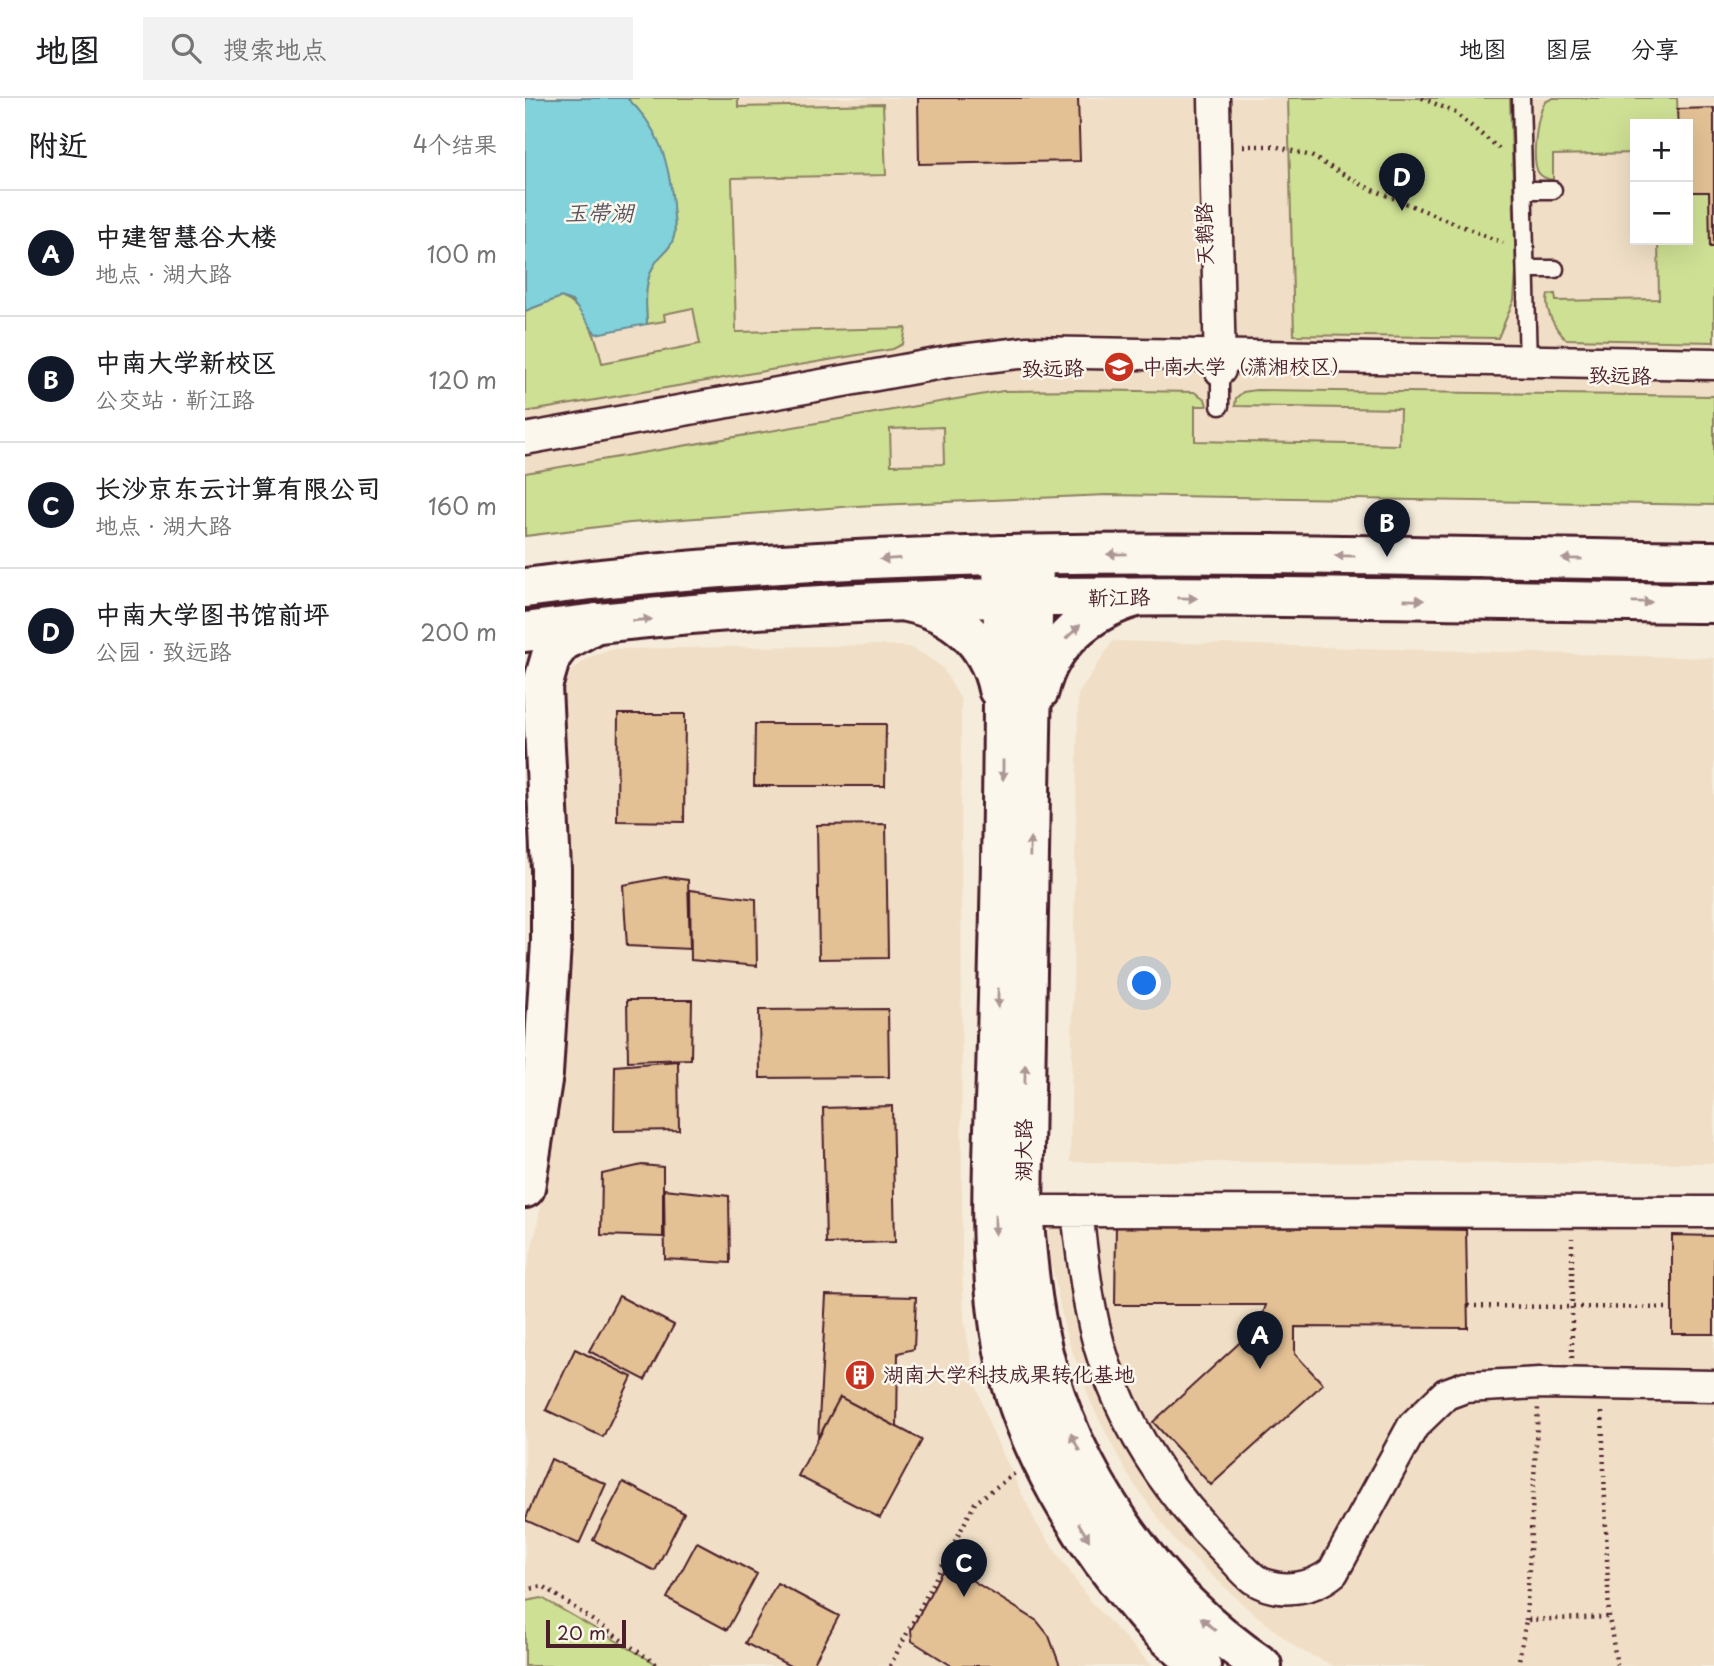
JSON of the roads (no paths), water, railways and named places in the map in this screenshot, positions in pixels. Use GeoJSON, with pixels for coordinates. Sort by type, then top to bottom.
{"type":"FeatureCollection","features":[{"type":"Feature","properties":{"kind":"main road"},"geometry":{"type":"LineString","coordinates":[[525,588],[722,568],[1018,555],[1714,561]]}},
{"type":"Feature","properties":{"kind":"main road"},"geometry":{"type":"LineString","coordinates":[[1018,555],[1018,713],[995,1264],[1004,1352],[1047,1472],[1091,1544],[1145,1615],[1195,1662]]}},
{"type":"Feature","properties":{"kind":"main road"},"geometry":{"type":"LineString","coordinates":[[1018,713],[1063,642],[1097,612],[1136,597]]}},
{"type":"Feature","properties":{"kind":"main road","name":"靳江路"},"geometry":{"type":"LineString","coordinates":[[525,632],[769,608],[904,601],[1136,597],[1714,603]]}},
{"type":"Feature","properties":{"kind":"main road"},"geometry":{"type":"LineString","coordinates":[[904,601],[942,612],[967,630],[1018,713]]}},
{"type":"Feature","properties":{"kind":"main road"},"geometry":{"type":"LineString","coordinates":[[525,1188],[543,1074],[551,943],[551,869],[543,687],[548,663],[562,642],[596,623]]}},
{"type":"Feature","properties":{"kind":"main road"},"geometry":{"type":"LineString","coordinates":[[525,698],[534,907],[525,1062]]}},
{"type":"Feature","properties":{"kind":"main road","name":"湖大路"},"geometry":{"type":"LineString","coordinates":[[1018,713],[1023,1211],[1029,1283],[1042,1350],[1065,1422],[1096,1485],[1135,1543],[1180,1598],[1237,1649],[1262,1666]]}},
{"type":"Feature","properties":{"kind":"street","name":"天鹅路"},"geometry":{"type":"LineString","coordinates":[[1202,98],[1214,362]]}},
{"type":"Feature","properties":{"kind":"street"},"geometry":{"type":"LineString","coordinates":[[525,439],[986,356],[1074,351],[1214,362],[1214,98]]}},
{"type":"Feature","properties":{"kind":"street","name":"致远路"},"geometry":{"type":"LineString","coordinates":[[525,453],[971,374],[1214,362],[1529,368],[1714,377]]}},
{"type":"Feature","properties":{"kind":"street"},"geometry":{"type":"LineString","coordinates":[[1529,368],[1714,364]]}},
{"type":"Feature","properties":{"kind":"street"},"geometry":{"type":"LineString","coordinates":[[1023,1211],[1714,1212]]}},
{"type":"Feature","properties":{"kind":"street"},"geometry":{"type":"LineString","coordinates":[[1077,1211],[1089,1313],[1112,1383],[1150,1461],[1191,1516],[1256,1580],[1285,1589],[1318,1584],[1333,1572],[1413,1426],[1446,1394],[1465,1387],[1540,1383],[1714,1386]]}},
{"type":"Feature","properties":{"kind":"lane"},"geometry":{"type":"LineString","coordinates":[[1521,98],[1529,368]]}},
{"type":"Feature","properties":{"kind":"lane"},"geometry":{"type":"LineString","coordinates":[[1524,190],[1553,190]]}},
{"type":"Feature","properties":{"kind":"lane"},"geometry":{"type":"LineString","coordinates":[[1526,262],[1555,269]]}},
{"type":"Feature","properties":{"kind":"lane"},"geometry":{"type":"LineString","coordinates":[[1214,362],[1220,406]]}},
{"type":"Feature","properties":{"kind":"water","name":"玉带湖"},"geometry":{"type":"Polygon","coordinates":[[[525,98],[627,98],[655,133],[669,174],[675,232],[671,244],[656,262],[649,277],[646,292],[647,324],[596,334],[572,301],[561,297],[525,311],[525,98]]]}},
{"type":"Feature","properties":{"kind":"place","name":"中南大学图书馆前坪"},"geometry":{"type":"Point","coordinates":[1402,211]}},
{"type":"Feature","properties":{"kind":"place","name":"中南大学（潇湘校区）"},"geometry":{"type":"Point","coordinates":[1119,367]}},
{"type":"Feature","properties":{"kind":"place","name":"中南大学新校区"},"geometry":{"type":"Point","coordinates":[1387,557]}},
{"type":"Feature","properties":{"kind":"place","name":"中建智慧谷大楼"},"geometry":{"type":"Point","coordinates":[1260,1369]}},
{"type":"Feature","properties":{"kind":"place","name":"湖南大学科技成果转化基地"},"geometry":{"type":"Point","coordinates":[860,1375]}},
{"type":"Feature","properties":{"kind":"place","name":"长沙京东云计算有限公司"},"geometry":{"type":"Point","coordinates":[964,1597]}}]}
